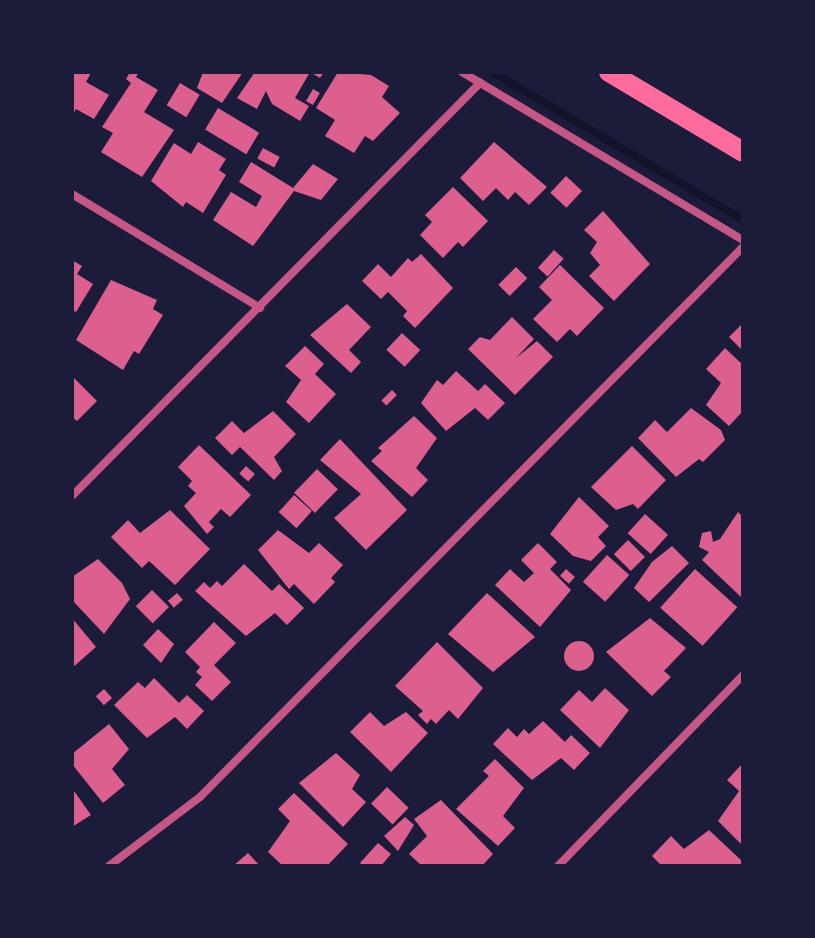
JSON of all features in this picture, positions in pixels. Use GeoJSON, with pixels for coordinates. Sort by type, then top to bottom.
{"type":"FeatureCollection","features":[{"type":"Feature","properties":{"kind":"main road"},"geometry":{"type":"LineString","coordinates":[[611,72],[743,152]]}},
{"type":"Feature","properties":{"kind":"street"},"geometry":{"type":"LineString","coordinates":[[462,72],[743,240]]}},
{"type":"Feature","properties":{"kind":"street"},"geometry":{"type":"LineString","coordinates":[[72,496],[480,83]]}},
{"type":"Feature","properties":{"kind":"street"},"geometry":{"type":"LineString","coordinates":[[72,194],[260,308]]}},
{"type":"Feature","properties":{"kind":"street"},"geometry":{"type":"LineString","coordinates":[[109,866],[200,797],[743,247]]}},
{"type":"Feature","properties":{"kind":"street"},"geometry":{"type":"LineString","coordinates":[[558,866],[743,675]]}},
{"type":"Feature","properties":{"kind":"building"},"geometry":{"type":"Polygon","coordinates":[[[72,72],[91,73],[86,82],[109,95],[94,119],[76,109],[72,116],[72,72]]]}},
{"type":"Feature","properties":{"kind":"building"},"geometry":{"type":"Polygon","coordinates":[[[130,72],[139,72],[136,77],[158,90],[144,112],[174,130],[142,177],[101,152],[113,133],[102,127],[131,83],[126,79],[130,72]]]}},
{"type":"Feature","properties":{"kind":"building"},"geometry":{"type":"Polygon","coordinates":[[[203,72],[243,72],[222,103],[197,88],[203,72]]]}},
{"type":"Feature","properties":{"kind":"building"},"geometry":{"type":"Polygon","coordinates":[[[255,72],[310,72],[295,98],[309,106],[300,121],[272,104],[266,91],[257,109],[237,98],[255,72]]]}},
{"type":"Feature","properties":{"kind":"building"},"geometry":{"type":"Polygon","coordinates":[[[310,72],[324,72],[320,78],[310,72]]]}},
{"type":"Feature","properties":{"kind":"building"},"geometry":{"type":"Polygon","coordinates":[[[338,72],[371,75],[389,86],[382,97],[400,113],[373,141],[365,136],[354,153],[325,136],[335,120],[316,108],[338,72]]]}},
{"type":"Feature","properties":{"kind":"building"},"geometry":{"type":"Polygon","coordinates":[[[180,83],[200,95],[186,117],[167,105],[180,83]]]}},
{"type":"Feature","properties":{"kind":"building"},"geometry":{"type":"Polygon","coordinates":[[[313,89],[320,93],[313,105],[306,101],[313,89]]]}},
{"type":"Feature","properties":{"kind":"building"},"geometry":{"type":"Polygon","coordinates":[[[218,108],[259,133],[246,154],[205,129],[218,108]]]}},
{"type":"Feature","properties":{"kind":"building"},"geometry":{"type":"Polygon","coordinates":[[[198,142],[226,159],[219,170],[226,175],[203,213],[186,202],[183,207],[151,181],[174,143],[191,154],[198,142]]]}},
{"type":"Feature","properties":{"kind":"building"},"geometry":{"type":"Polygon","coordinates":[[[494,142],[547,187],[529,205],[515,192],[508,200],[496,188],[483,201],[460,178],[494,142]]]}},
{"type":"Feature","properties":{"kind":"building"},"geometry":{"type":"Polygon","coordinates":[[[263,148],[280,157],[274,168],[257,159],[263,148]]]}},
{"type":"Feature","properties":{"kind":"building"},"geometry":{"type":"Polygon","coordinates":[[[251,162],[293,188],[313,164],[338,179],[321,200],[294,191],[253,246],[213,220],[231,192],[256,207],[262,196],[239,182],[251,162]]]}},
{"type":"Feature","properties":{"kind":"building"},"geometry":{"type":"Polygon","coordinates":[[[566,176],[582,191],[566,208],[550,193],[566,176]]]}},
{"type":"Feature","properties":{"kind":"building"},"geometry":{"type":"Polygon","coordinates":[[[453,187],[488,221],[463,247],[458,242],[443,258],[420,235],[432,222],[425,215],[453,187]]]}},
{"type":"Feature","properties":{"kind":"building"},"geometry":{"type":"Polygon","coordinates":[[[603,211],[650,264],[614,301],[589,276],[600,265],[590,253],[597,242],[584,230],[603,211]]]}},
{"type":"Feature","properties":{"kind":"building"},"geometry":{"type":"Polygon","coordinates":[[[554,250],[564,259],[548,277],[538,268],[554,250]]]}},
{"type":"Feature","properties":{"kind":"building"},"geometry":{"type":"Polygon","coordinates":[[[421,254],[453,288],[415,328],[403,316],[407,311],[388,292],[381,299],[362,281],[378,264],[391,277],[408,258],[412,262],[421,254]]]}},
{"type":"Feature","properties":{"kind":"building"},"geometry":{"type":"Polygon","coordinates":[[[72,260],[82,266],[77,274],[93,284],[76,312],[72,310],[72,260]]]}},
{"type":"Feature","properties":{"kind":"building"},"geometry":{"type":"Polygon","coordinates":[[[560,265],[604,308],[577,336],[570,329],[557,342],[533,319],[552,300],[539,287],[560,265]]]}},
{"type":"Feature","properties":{"kind":"building"},"geometry":{"type":"Polygon","coordinates":[[[516,267],[527,278],[510,296],[498,285],[516,267]]]}},
{"type":"Feature","properties":{"kind":"building"},"geometry":{"type":"Polygon","coordinates":[[[111,280],[157,300],[153,309],[163,315],[139,354],[134,351],[123,370],[76,340],[111,280]]]}},
{"type":"Feature","properties":{"kind":"building"},"geometry":{"type":"Polygon","coordinates":[[[347,304],[371,327],[349,350],[361,362],[351,373],[310,335],[347,304]]]}},
{"type":"Feature","properties":{"kind":"building"},"geometry":{"type":"Polygon","coordinates":[[[512,317],[534,339],[516,358],[537,341],[553,357],[515,395],[468,349],[480,337],[490,340],[512,317]]]}},
{"type":"Feature","properties":{"kind":"building"},"geometry":{"type":"Polygon","coordinates":[[[743,323],[743,351],[729,337],[743,323]]]}},
{"type":"Feature","properties":{"kind":"building"},"geometry":{"type":"Polygon","coordinates":[[[402,333],[420,350],[405,367],[386,350],[402,333]]]}},
{"type":"Feature","properties":{"kind":"building"},"geometry":{"type":"Polygon","coordinates":[[[305,346],[324,364],[315,374],[336,394],[309,423],[286,402],[301,380],[285,366],[305,346]]]}},
{"type":"Feature","properties":{"kind":"building"},"geometry":{"type":"Polygon","coordinates":[[[725,348],[743,365],[743,411],[729,426],[706,405],[721,383],[706,369],[725,348]]]}},
{"type":"Feature","properties":{"kind":"building"},"geometry":{"type":"Polygon","coordinates":[[[456,371],[478,391],[485,384],[505,403],[488,420],[475,408],[446,431],[421,403],[437,380],[443,385],[456,371]]]}},
{"type":"Feature","properties":{"kind":"building"},"geometry":{"type":"Polygon","coordinates":[[[72,376],[97,401],[77,421],[72,417],[72,376]]]}},
{"type":"Feature","properties":{"kind":"building"},"geometry":{"type":"Polygon","coordinates":[[[392,390],[397,395],[386,406],[381,401],[392,390]]]}},
{"type":"Feature","properties":{"kind":"building"},"geometry":{"type":"Polygon","coordinates":[[[691,408],[721,430],[725,440],[703,462],[699,459],[676,477],[638,438],[655,420],[667,432],[691,408]]]}},
{"type":"Feature","properties":{"kind":"building"},"geometry":{"type":"Polygon","coordinates":[[[273,411],[296,434],[274,457],[282,471],[274,480],[240,447],[232,455],[215,438],[232,421],[244,433],[273,411]]]}},
{"type":"Feature","properties":{"kind":"building"},"geometry":{"type":"Polygon","coordinates":[[[414,416],[437,438],[416,468],[428,480],[412,497],[371,461],[382,451],[378,448],[414,416]]]}},
{"type":"Feature","properties":{"kind":"building"},"geometry":{"type":"Polygon","coordinates":[[[340,439],[407,510],[366,550],[334,518],[361,494],[320,460],[340,439]]]}},
{"type":"Feature","properties":{"kind":"building"},"geometry":{"type":"Polygon","coordinates":[[[199,445],[251,495],[230,517],[221,509],[209,522],[214,527],[207,534],[184,506],[196,493],[188,486],[192,481],[178,467],[199,445]]]}},
{"type":"Feature","properties":{"kind":"building"},"geometry":{"type":"Polygon","coordinates":[[[632,446],[666,480],[638,509],[633,504],[616,510],[591,487],[632,446]]]}},
{"type":"Feature","properties":{"kind":"building"},"geometry":{"type":"Polygon","coordinates":[[[246,466],[255,474],[248,481],[239,473],[246,466]]]}},
{"type":"Feature","properties":{"kind":"building"},"geometry":{"type":"Polygon","coordinates":[[[317,469],[338,489],[315,513],[294,493],[317,469]]]}},
{"type":"Feature","properties":{"kind":"building"},"geometry":{"type":"Polygon","coordinates":[[[294,495],[312,511],[296,528],[279,512],[294,495]]]}},
{"type":"Feature","properties":{"kind":"building"},"geometry":{"type":"Polygon","coordinates":[[[579,497],[609,526],[598,537],[606,546],[591,561],[573,556],[550,534],[579,497]]]}},
{"type":"Feature","properties":{"kind":"building"},"geometry":{"type":"Polygon","coordinates":[[[170,510],[210,549],[175,585],[149,561],[142,568],[111,537],[128,520],[140,533],[170,510]]]}},
{"type":"Feature","properties":{"kind":"building"},"geometry":{"type":"Polygon","coordinates":[[[738,512],[743,517],[741,597],[702,560],[709,552],[699,547],[702,533],[711,531],[713,542],[720,539],[738,512]]]}},
{"type":"Feature","properties":{"kind":"building"},"geometry":{"type":"Polygon","coordinates":[[[645,514],[668,535],[651,554],[628,533],[645,514]]]}},
{"type":"Feature","properties":{"kind":"building"},"geometry":{"type":"Polygon","coordinates":[[[278,530],[309,553],[319,543],[343,565],[331,578],[335,582],[314,604],[294,584],[289,589],[258,550],[278,530]]]}},
{"type":"Feature","properties":{"kind":"building"},"geometry":{"type":"Polygon","coordinates":[[[628,540],[645,557],[631,571],[614,554],[628,540]]]}},
{"type":"Feature","properties":{"kind":"building"},"geometry":{"type":"Polygon","coordinates":[[[538,543],[557,562],[550,569],[571,590],[540,627],[495,585],[510,569],[524,582],[534,573],[521,560],[538,543]]]}},
{"type":"Feature","properties":{"kind":"building"},"geometry":{"type":"Polygon","coordinates":[[[672,546],[689,563],[649,602],[634,588],[652,562],[672,546]]]}},
{"type":"Feature","properties":{"kind":"building"},"geometry":{"type":"Polygon","coordinates":[[[607,555],[629,575],[605,602],[583,582],[607,555]]]}},
{"type":"Feature","properties":{"kind":"building"},"geometry":{"type":"Polygon","coordinates":[[[98,559],[122,583],[130,599],[104,634],[72,600],[72,577],[98,559]]]}},
{"type":"Feature","properties":{"kind":"building"},"geometry":{"type":"Polygon","coordinates":[[[244,564],[272,591],[279,584],[304,608],[287,625],[275,613],[246,636],[195,591],[204,582],[210,588],[217,581],[222,586],[244,564]]]}},
{"type":"Feature","properties":{"kind":"building"},"geometry":{"type":"Polygon","coordinates":[[[566,569],[575,577],[569,584],[560,576],[566,569]]]}},
{"type":"Feature","properties":{"kind":"building"},"geometry":{"type":"Polygon","coordinates":[[[695,569],[737,607],[703,646],[660,608],[695,569]]]}},
{"type":"Feature","properties":{"kind":"building"},"geometry":{"type":"Polygon","coordinates":[[[152,590],[169,607],[153,623],[136,606],[152,590]]]}},
{"type":"Feature","properties":{"kind":"building"},"geometry":{"type":"Polygon","coordinates":[[[177,593],[183,600],[174,608],[168,601],[177,593]]]}},
{"type":"Feature","properties":{"kind":"building"},"geometry":{"type":"Polygon","coordinates":[[[487,593],[535,637],[493,672],[448,634],[487,593]]]}},
{"type":"Feature","properties":{"kind":"building"},"geometry":{"type":"Polygon","coordinates":[[[72,618],[96,647],[72,668],[72,618]]]}},
{"type":"Feature","properties":{"kind":"building"},"geometry":{"type":"Polygon","coordinates":[[[650,618],[686,648],[664,671],[671,677],[652,696],[606,652],[650,618]]]}},
{"type":"Feature","properties":{"kind":"building"},"geometry":{"type":"Polygon","coordinates":[[[214,622],[236,643],[214,665],[231,682],[212,701],[195,685],[202,677],[196,672],[200,667],[185,652],[214,622]]]}},
{"type":"Feature","properties":{"kind":"building"},"geometry":{"type":"Polygon","coordinates":[[[158,629],[174,644],[161,663],[143,645],[158,629]]]}},
{"type":"Feature","properties":{"kind":"building"},"geometry":{"type":"Polygon","coordinates":[[[579,641],[585,642],[593,650],[593,662],[585,670],[579,671],[573,670],[565,662],[564,656],[565,650],[573,642],[579,641]]]}},
{"type":"Feature","properties":{"kind":"building"},"geometry":{"type":"Polygon","coordinates":[[[437,642],[483,688],[458,719],[449,710],[436,724],[431,719],[427,724],[418,715],[423,711],[395,686],[437,642]]]}},
{"type":"Feature","properties":{"kind":"building"},"geometry":{"type":"Polygon","coordinates":[[[154,678],[179,703],[187,695],[204,711],[187,729],[175,717],[147,738],[114,705],[138,682],[145,688],[154,678]]]}},
{"type":"Feature","properties":{"kind":"building"},"geometry":{"type":"Polygon","coordinates":[[[605,688],[629,710],[600,748],[560,710],[579,690],[592,702],[605,688]]]}},
{"type":"Feature","properties":{"kind":"building"},"geometry":{"type":"Polygon","coordinates":[[[104,689],[112,698],[104,705],[96,696],[104,689]]]}},
{"type":"Feature","properties":{"kind":"building"},"geometry":{"type":"Polygon","coordinates":[[[370,712],[384,726],[406,712],[428,733],[391,772],[350,732],[370,712]]]}},
{"type":"Feature","properties":{"kind":"building"},"geometry":{"type":"Polygon","coordinates":[[[543,721],[565,742],[571,735],[590,753],[574,770],[561,758],[532,780],[493,744],[508,728],[517,737],[524,729],[529,734],[543,721]]]}},
{"type":"Feature","properties":{"kind":"building"},"geometry":{"type":"Polygon","coordinates":[[[109,724],[129,749],[112,769],[125,785],[103,803],[72,764],[72,754],[109,724]]]}},
{"type":"Feature","properties":{"kind":"building"},"geometry":{"type":"Polygon","coordinates":[[[336,753],[360,775],[352,789],[366,802],[343,827],[299,783],[336,753]]]}},
{"type":"Feature","properties":{"kind":"building"},"geometry":{"type":"Polygon","coordinates":[[[495,759],[524,788],[503,816],[515,828],[498,846],[456,809],[489,776],[483,771],[495,759]]]}},
{"type":"Feature","properties":{"kind":"building"},"geometry":{"type":"Polygon","coordinates":[[[743,763],[741,844],[718,821],[739,791],[727,780],[743,763]]]}},
{"type":"Feature","properties":{"kind":"building"},"geometry":{"type":"Polygon","coordinates":[[[387,787],[409,808],[393,824],[371,804],[387,787]]]}},
{"type":"Feature","properties":{"kind":"building"},"geometry":{"type":"Polygon","coordinates":[[[72,788],[91,815],[72,827],[72,788]]]}},
{"type":"Feature","properties":{"kind":"building"},"geometry":{"type":"Polygon","coordinates":[[[294,793],[348,844],[327,866],[283,866],[268,852],[290,821],[278,809],[294,793]]]}},
{"type":"Feature","properties":{"kind":"building"},"geometry":{"type":"Polygon","coordinates":[[[441,800],[493,854],[482,866],[422,866],[409,854],[427,836],[414,819],[441,800]]]}},
{"type":"Feature","properties":{"kind":"building"},"geometry":{"type":"Polygon","coordinates":[[[405,817],[414,825],[398,851],[384,836],[405,817]]]}},
{"type":"Feature","properties":{"kind":"building"},"geometry":{"type":"Polygon","coordinates":[[[709,830],[743,862],[739,866],[662,866],[652,856],[671,836],[684,849],[709,830]]]}},
{"type":"Feature","properties":{"kind":"building"},"geometry":{"type":"Polygon","coordinates":[[[378,843],[391,854],[381,866],[363,866],[360,863],[378,843]]]}},
{"type":"Feature","properties":{"kind":"building"},"geometry":{"type":"Polygon","coordinates":[[[248,853],[260,866],[233,866],[248,853]]]}},
{"type":"Feature","properties":{"kind":"waterway"},"geometry":{"type":"LineString","coordinates":[[492,72],[743,220]]}}]}
